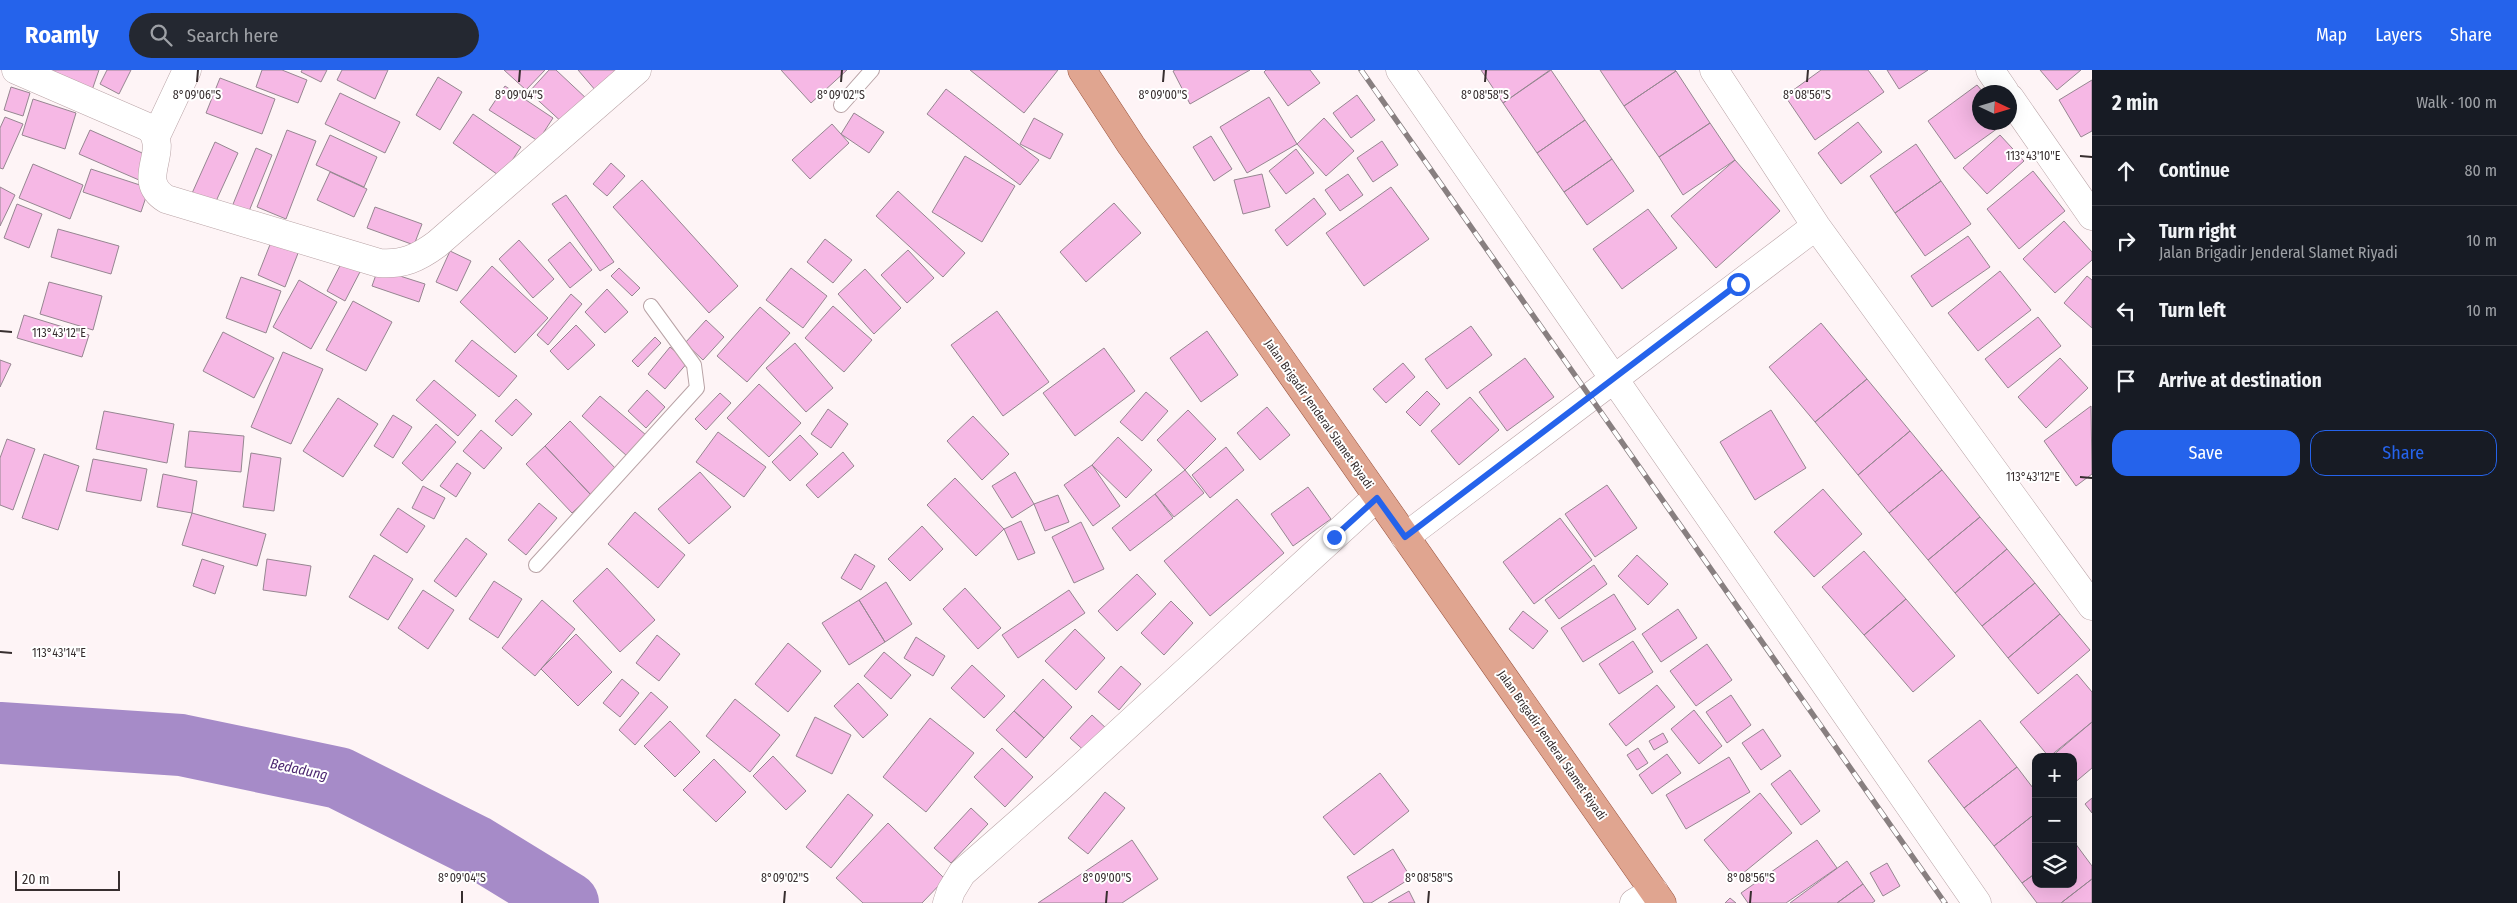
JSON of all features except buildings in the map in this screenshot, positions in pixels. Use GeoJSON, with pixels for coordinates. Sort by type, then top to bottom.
{"type":"FeatureCollection","features":[{"type":"Feature","properties":{"kind":"main road","name":"Jalan Brigadir Jenderal Slamet Riyadi"},"geometry":{"type":"LineString","coordinates":[[1082,70],[1131,145],[1405,537],[1650,899]]}},
{"type":"Feature","properties":{"kind":"street"},"geometry":{"type":"LineString","coordinates":[[16,70],[150,128],[156,136],[158,145],[152,172],[152,185],[155,190],[166,198],[380,263],[393,264],[407,262],[422,256],[637,70]]}},
{"type":"Feature","properties":{"kind":"street"},"geometry":{"type":"LineString","coordinates":[[156,136],[187,70]]}},
{"type":"Feature","properties":{"kind":"street"},"geometry":{"type":"LineString","coordinates":[[1400,70],[1977,903]]}},
{"type":"Feature","properties":{"kind":"street"},"geometry":{"type":"LineString","coordinates":[[1990,70],[2000,85]]}},
{"type":"Feature","properties":{"kind":"street"},"geometry":{"type":"LineString","coordinates":[[1722,73],[1816,226],[2092,606]]}},
{"type":"Feature","properties":{"kind":"street"},"geometry":{"type":"LineString","coordinates":[[2017,108],[2092,216]]}},
{"type":"Feature","properties":{"kind":"street"},"geometry":{"type":"LineString","coordinates":[[1405,537],[1816,226]]}},
{"type":"Feature","properties":{"kind":"street"},"geometry":{"type":"LineString","coordinates":[[947,903],[951,890],[962,873],[1068,780],[1377,498]]}},
{"type":"Feature","properties":{"kind":"lane"},"geometry":{"type":"LineString","coordinates":[[841,105],[872,70]]}},
{"type":"Feature","properties":{"kind":"lane"},"geometry":{"type":"LineString","coordinates":[[536,565],[696,388],[694,365],[651,306]]}},
{"type":"Feature","properties":{"kind":"waterway","name":"Bedadung"},"geometry":{"type":"LineString","coordinates":[[0,733],[181,745],[339,778],[475,846],[568,903]]}},
{"type":"Feature","properties":{"kind":"railway"},"geometry":{"type":"LineString","coordinates":[[1361,70],[1945,903]]}},
{"type":"Feature","properties":{"kind":"route"},"geometry":{"type":"LineString","coordinates":[[1334,537],[1377,498],[1405,537],[1738,284]]}}]}
